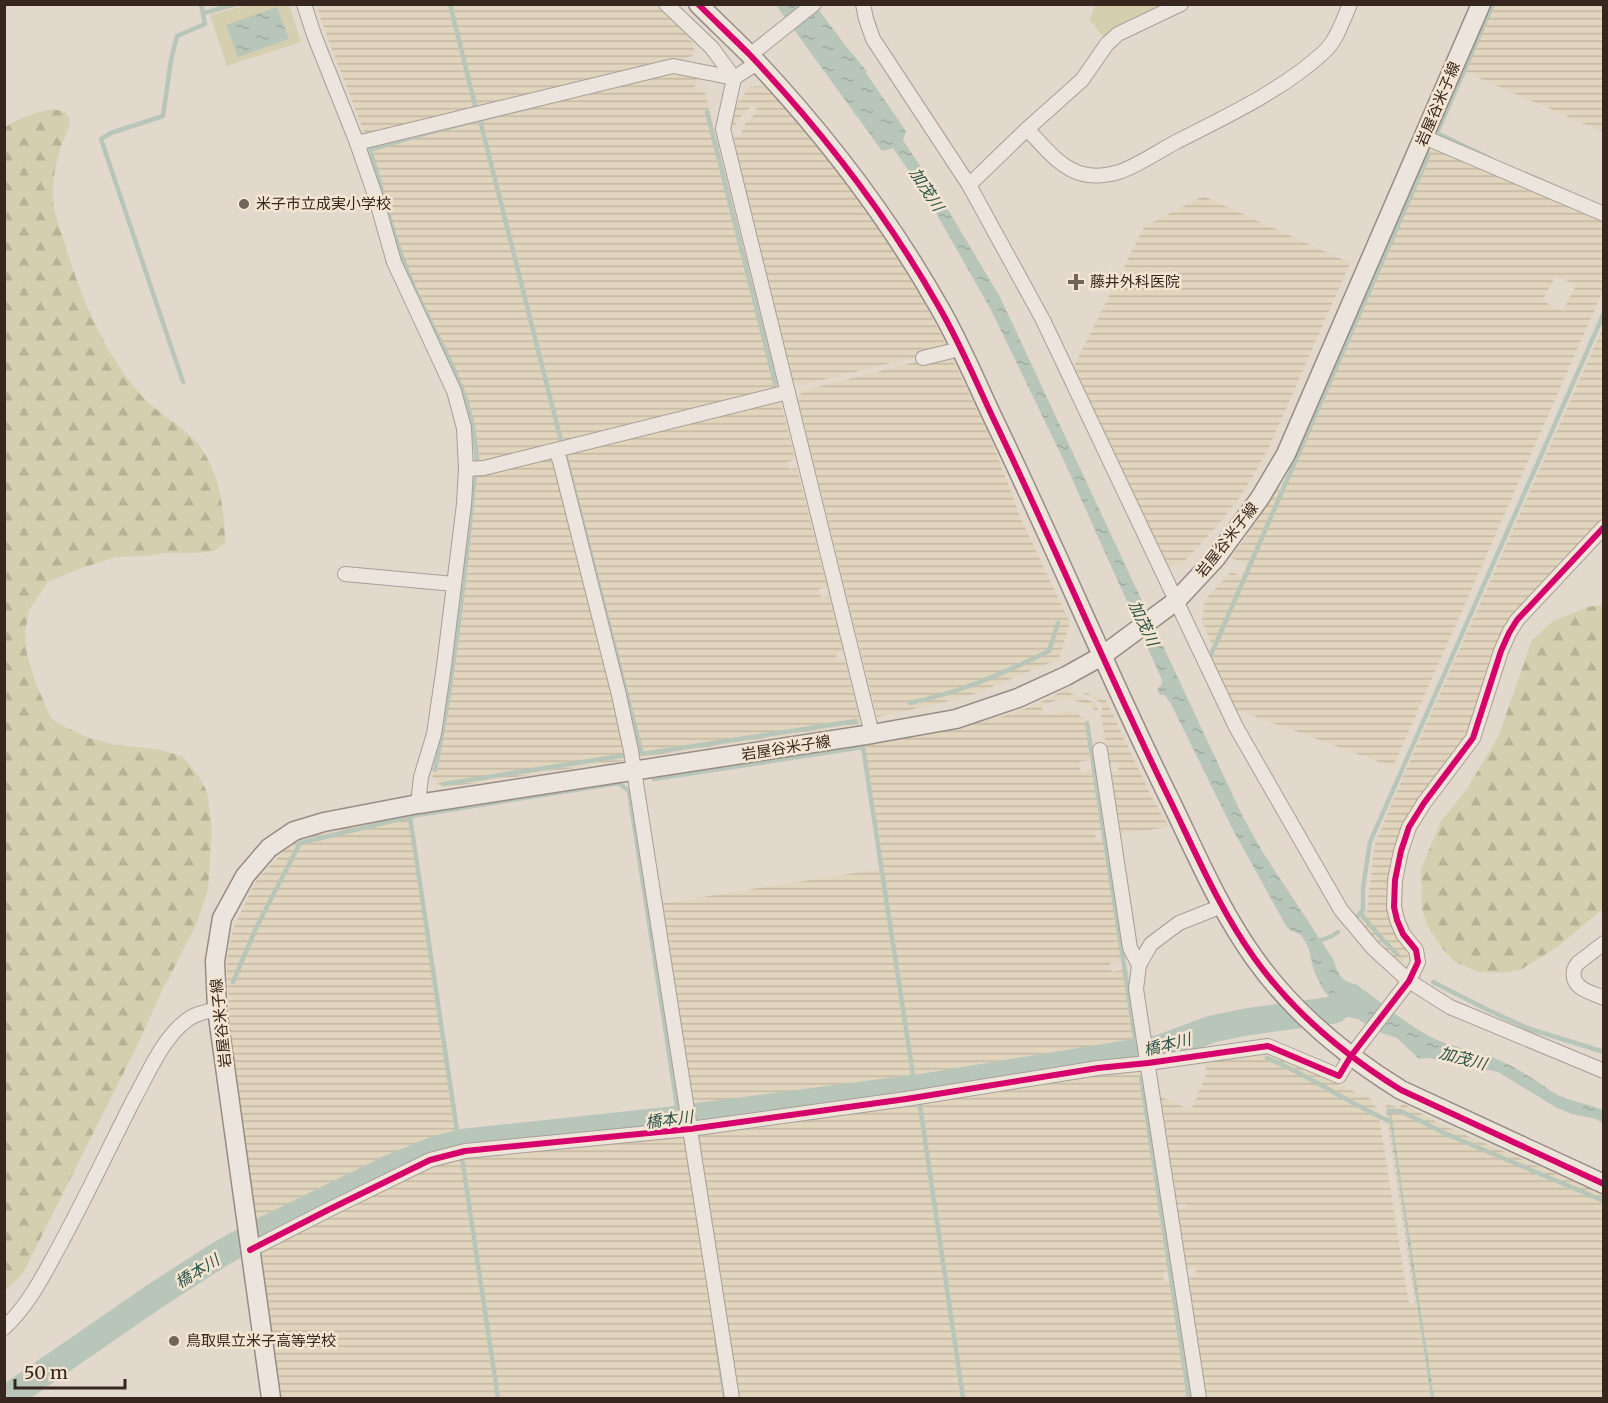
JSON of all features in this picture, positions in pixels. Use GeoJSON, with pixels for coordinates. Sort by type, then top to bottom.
{"type":"FeatureCollection","features":[{"type":"Feature","properties":{"kind":"main road"},"geometry":{"type":"LineString","coordinates":[[698,4],[756,54],[869,196],[912,260],[960,349],[1144,746],[1222,906],[1256,961],[1315,1025],[1370,1071],[1401,1090],[1604,1184]]}},
{"type":"Feature","properties":{"kind":"main road","name":"岩屋谷米子線"},"geometry":{"type":"LineString","coordinates":[[271,1398],[217,1009],[215,961],[222,918],[245,876],[269,848],[294,831],[324,822],[418,804],[956,719],[1018,698],[1102,656],[1172,604],[1216,558],[1260,498],[1286,454],[1481,4]]}},
{"type":"Feature","properties":{"kind":"street"},"geometry":{"type":"LineString","coordinates":[[304,4],[357,143],[394,262],[454,390],[464,428],[466,469],[464,504],[434,734],[421,777],[418,804]]}},
{"type":"Feature","properties":{"kind":"street"},"geometry":{"type":"LineString","coordinates":[[666,4],[712,48],[734,78]]}},
{"type":"Feature","properties":{"kind":"street"},"geometry":{"type":"LineString","coordinates":[[814,4],[756,54],[734,78],[723,129],[872,734]]}},
{"type":"Feature","properties":{"kind":"street"},"geometry":{"type":"LineString","coordinates":[[863,4],[873,39],[969,185],[1043,320],[1172,604],[1236,727],[1341,910],[1373,948],[1409,981],[1450,1007],[1604,1071]]}},
{"type":"Feature","properties":{"kind":"street"},"geometry":{"type":"LineString","coordinates":[[969,185],[1082,80],[1107,44],[1118,34],[1181,4]]}},
{"type":"Feature","properties":{"kind":"street"},"geometry":{"type":"LineString","coordinates":[[1027,129],[1058,160],[1076,172],[1095,175],[1118,172],[1234,112],[1296,75],[1326,50],[1338,32],[1350,4]]}},
{"type":"Feature","properties":{"kind":"street"},"geometry":{"type":"LineString","coordinates":[[357,143],[673,66],[734,78]]}},
{"type":"Feature","properties":{"kind":"street"},"geometry":{"type":"LineString","coordinates":[[1424,137],[1604,214]]}},
{"type":"Feature","properties":{"kind":"street"},"geometry":{"type":"LineString","coordinates":[[923,358],[960,349]]}},
{"type":"Feature","properties":{"kind":"street"},"geometry":{"type":"LineString","coordinates":[[466,469],[484,468],[788,392]]}},
{"type":"Feature","properties":{"kind":"street"},"geometry":{"type":"LineString","coordinates":[[556,450],[619,695],[635,771],[732,1398]]}},
{"type":"Feature","properties":{"kind":"street"},"geometry":{"type":"LineString","coordinates":[[250,1248],[430,1160],[465,1151],[689,1121],[906,1100],[1098,1068],[1147,1054],[1268,1046],[1339,1076],[1351,1056],[1409,981],[1418,962],[1416,951],[1403,934],[1397,920],[1394,897],[1397,867],[1409,827],[1424,803],[1473,738],[1501,651],[1517,620],[1604,526]]}},
{"type":"Feature","properties":{"kind":"street"},"geometry":{"type":"LineString","coordinates":[[345,574],[454,584]]}},
{"type":"Feature","properties":{"kind":"street"},"geometry":{"type":"LineString","coordinates":[[1100,750],[1130,948],[1139,965]]}},
{"type":"Feature","properties":{"kind":"street"},"geometry":{"type":"LineString","coordinates":[[1199,1398],[1136,989],[1139,965],[1151,944],[1179,923],[1222,906]]}},
{"type":"Feature","properties":{"kind":"street"},"geometry":{"type":"LineString","coordinates":[[1604,943],[1578,963],[1573,972],[1575,982],[1580,988],[1604,998]]}},
{"type":"Feature","properties":{"kind":"street"},"geometry":{"type":"LineString","coordinates":[[4,1328],[15,1318],[40,1283],[136,1096],[173,1033],[189,1018],[217,1009]]}},
{"type":"Feature","properties":{"kind":"shaded area"},"geometry":{"type":"Polygon","coordinates":[[[316,5],[659,5],[691,40],[695,52],[692,56],[676,61],[374,136],[365,134],[316,5]]]}},
{"type":"Feature","properties":{"kind":"shaded area"},"geometry":{"type":"Polygon","coordinates":[[[1491,5],[1603,5],[1603,132],[1463,71],[1491,5]]]}},
{"type":"Feature","properties":{"kind":"shaded area"},"geometry":{"type":"Polygon","coordinates":[[[675,71],[698,77],[694,88],[705,92],[778,386],[771,393],[479,465],[474,460],[474,447],[463,398],[404,269],[367,148],[376,143],[675,71]]]}},
{"type":"Feature","properties":{"kind":"shaded area"},"geometry":{"type":"Polygon","coordinates":[[[750,87],[766,87],[773,93],[842,174],[914,283],[947,346],[922,355],[802,385],[793,383],[740,172],[734,137],[740,136],[743,126],[758,111],[753,105],[731,129],[732,113],[736,104],[750,87]]]}},
{"type":"Feature","properties":{"kind":"shaded area"},"geometry":{"type":"Polygon","coordinates":[[[1433,146],[1603,219],[1603,291],[1393,767],[1235,709],[1208,656],[1212,645],[1202,621],[1205,600],[1231,572],[1242,576],[1247,564],[1231,558],[1278,486],[1281,487],[1429,148],[1432,150],[1433,146]],[[1556,276],[1542,301],[1563,311],[1576,285],[1556,276]]]}},
{"type":"Feature","properties":{"kind":"shaded area"},"geometry":{"type":"Polygon","coordinates":[[[1203,196],[1350,263],[1258,468],[1218,525],[1182,564],[1167,566],[1074,366],[1144,227],[1203,196]]]}},
{"type":"Feature","properties":{"kind":"shaded area"},"geometry":{"type":"Polygon","coordinates":[[[1603,327],[1603,517],[1524,605],[1463,749],[1392,867],[1410,954],[1400,964],[1359,923],[1367,911],[1374,846],[1603,327]]]}},
{"type":"Feature","properties":{"kind":"shaded area"},"geometry":{"type":"Polygon","coordinates":[[[952,357],[990,437],[1022,521],[1070,623],[1059,659],[974,694],[877,717],[798,399],[802,391],[923,360],[952,357]]]}},
{"type":"Feature","properties":{"kind":"shaded area"},"geometry":{"type":"Polygon","coordinates":[[[774,400],[781,403],[795,459],[787,462],[789,469],[797,468],[827,587],[819,589],[821,598],[829,596],[843,651],[836,653],[837,661],[845,660],[861,717],[859,724],[637,758],[561,452],[774,400]]]}},
{"type":"Feature","properties":{"kind":"shaded area"},"geometry":{"type":"Polygon","coordinates":[[[556,457],[629,760],[442,788],[430,774],[440,733],[452,659],[471,475],[479,471],[556,457]]]}},
{"type":"Feature","properties":{"kind":"shaded area"},"geometry":{"type":"Polygon","coordinates":[[[1071,687],[1072,689],[1067,692],[1096,703],[1097,712],[1089,705],[1064,697],[1042,706],[1043,715],[1074,711],[1089,723],[1095,759],[1079,762],[1081,772],[1096,769],[1106,829],[1095,831],[1096,841],[1107,840],[1126,961],[1110,963],[1112,972],[1127,969],[1139,1044],[904,1084],[692,1110],[658,904],[880,869],[862,744],[967,727],[967,725],[1030,707],[1071,687]]]}},
{"type":"Feature","properties":{"kind":"shaded area"},"geometry":{"type":"Polygon","coordinates":[[[1078,690],[1106,700],[1152,798],[1169,827],[1120,834],[1111,772],[1118,771],[1117,762],[1109,762],[1101,715],[1102,706],[1098,701],[1078,690]]]}},
{"type":"Feature","properties":{"kind":"shaded area"},"geometry":{"type":"Polygon","coordinates":[[[411,812],[462,1149],[259,1240],[230,1028],[227,969],[228,949],[234,927],[258,878],[290,842],[357,823],[411,812]]]}},
{"type":"Feature","properties":{"kind":"shaded area"},"geometry":{"type":"Polygon","coordinates":[[[1255,1051],[1270,1053],[1371,1099],[1378,1110],[1409,1305],[1415,1303],[1385,1107],[1387,1104],[1400,1108],[1402,1103],[1442,1125],[1603,1194],[1603,1398],[1206,1398],[1188,1279],[1197,1276],[1195,1267],[1186,1268],[1178,1209],[1187,1207],[1187,1204],[1176,1205],[1161,1097],[1191,1110],[1207,1072],[1201,1059],[1255,1051]]]}},
{"type":"Feature","properties":{"kind":"shaded area"},"geometry":{"type":"Polygon","coordinates":[[[1141,1068],[1173,1270],[1163,1272],[1164,1282],[1175,1281],[1193,1398],[733,1398],[696,1132],[1141,1068]]]}},
{"type":"Feature","properties":{"kind":"shaded area"},"geometry":{"type":"Polygon","coordinates":[[[686,1134],[729,1398],[280,1398],[260,1253],[266,1248],[446,1159],[686,1134]]]}},
{"type":"Feature","properties":{"kind":"green space"},"geometry":{"type":"Polygon","coordinates":[[[247,5],[289,5],[301,42],[227,66],[210,15],[247,5]]]}},
{"type":"Feature","properties":{"kind":"green space"},"geometry":{"type":"Polygon","coordinates":[[[1095,5],[1163,5],[1116,26],[1104,38],[1090,20],[1095,5]]]}},
{"type":"Feature","properties":{"kind":"green space"},"geometry":{"type":"Polygon","coordinates":[[[53,109],[65,112],[70,119],[57,163],[53,201],[69,259],[84,300],[114,358],[139,393],[185,431],[205,454],[221,496],[225,543],[214,551],[116,557],[79,569],[48,582],[29,610],[25,633],[27,654],[36,684],[51,718],[89,738],[117,745],[157,749],[182,756],[198,775],[207,792],[212,828],[208,889],[196,925],[22,1275],[5,1291],[4,128],[22,118],[53,109]]]}},
{"type":"Feature","properties":{"kind":"green space"},"geometry":{"type":"Polygon","coordinates":[[[1603,605],[1603,909],[1556,948],[1520,970],[1502,973],[1478,972],[1455,962],[1428,927],[1422,909],[1421,869],[1441,821],[1467,789],[1499,735],[1532,640],[1553,621],[1588,607],[1603,605]]]}},
{"type":"Feature","properties":{"kind":"water","name":"加茂川"},"geometry":{"type":"Polygon","coordinates":[[[776,5],[815,5],[867,72],[906,131],[903,140],[938,193],[1000,297],[1243,817],[1262,851],[1333,959],[1339,974],[1346,981],[1367,992],[1406,1022],[1431,1037],[1501,1061],[1556,1094],[1603,1110],[1603,1123],[1557,1108],[1498,1072],[1429,1058],[1419,1059],[1397,1038],[1376,1031],[1358,1019],[1344,1016],[1322,988],[1305,941],[1301,935],[1286,926],[1232,828],[1171,704],[1165,695],[1160,695],[1157,690],[1162,680],[1065,463],[991,310],[928,199],[893,148],[882,151],[776,5]]]}},
{"type":"Feature","properties":{"kind":"water"},"geometry":{"type":"Polygon","coordinates":[[[277,7],[289,39],[238,57],[226,25],[277,7]]]}},
{"type":"Feature","properties":{"kind":"water"},"geometry":{"type":"Polygon","coordinates":[[[1390,1108],[1434,1398],[1431,1398],[1388,1109],[1390,1108]]]}},
{"type":"Feature","properties":{"kind":"waterway"},"geometry":{"type":"LineString","coordinates":[[183,382],[101,139],[111,133],[163,116],[177,36],[205,24],[201,4]]}},
{"type":"Feature","properties":{"kind":"waterway"},"geometry":{"type":"LineString","coordinates":[[204,13],[236,4]]}},
{"type":"Feature","properties":{"kind":"waterway"},"geometry":{"type":"LineString","coordinates":[[450,4],[476,109]]}},
{"type":"Feature","properties":{"kind":"waterway"},"geometry":{"type":"LineString","coordinates":[[1489,158],[1437,133],[1493,4]]}},
{"type":"Feature","properties":{"kind":"waterway"},"geometry":{"type":"LineString","coordinates":[[372,149],[543,104]]}},
{"type":"Feature","properties":{"kind":"waterway"},"geometry":{"type":"LineString","coordinates":[[707,112],[775,383]]}},
{"type":"Feature","properties":{"kind":"waterway"},"geometry":{"type":"LineString","coordinates":[[480,120],[561,441]]}},
{"type":"Feature","properties":{"kind":"waterway"},"geometry":{"type":"LineString","coordinates":[[370,150],[406,269],[464,393],[472,422],[477,459]]}},
{"type":"Feature","properties":{"kind":"waterway"},"geometry":{"type":"LineString","coordinates":[[1210,657],[1429,154]]}},
{"type":"Feature","properties":{"kind":"waterway"},"geometry":{"type":"LineString","coordinates":[[1357,917],[1363,910],[1363,888],[1370,842],[1604,313]]}},
{"type":"Feature","properties":{"kind":"waterway"},"geometry":{"type":"LineString","coordinates":[[565,454],[642,754],[856,721]]}},
{"type":"Feature","properties":{"kind":"waterway"},"geometry":{"type":"LineString","coordinates":[[435,770],[454,660],[475,474]]}},
{"type":"Feature","properties":{"kind":"waterway"},"geometry":{"type":"LineString","coordinates":[[910,703],[981,682],[1049,651],[1058,623]]}},
{"type":"Feature","properties":{"kind":"waterway"},"geometry":{"type":"LineString","coordinates":[[1087,723],[1137,1051]]}},
{"type":"Feature","properties":{"kind":"waterway"},"geometry":{"type":"LineString","coordinates":[[654,779],[863,747],[915,1088]]}},
{"type":"Feature","properties":{"kind":"waterway"},"geometry":{"type":"LineString","coordinates":[[444,784],[627,755]]}},
{"type":"Feature","properties":{"kind":"waterway"},"geometry":{"type":"LineString","coordinates":[[233,982],[257,926],[300,843],[417,815],[619,783],[629,791],[679,1119]]}},
{"type":"Feature","properties":{"kind":"waterway"},"geometry":{"type":"LineString","coordinates":[[410,817],[459,1144]]}},
{"type":"Feature","properties":{"kind":"waterway"},"geometry":{"type":"LineString","coordinates":[[1360,913],[1398,955]]}},
{"type":"Feature","properties":{"kind":"waterway"},"geometry":{"type":"LineString","coordinates":[[1316,942],[1338,932]]}},
{"type":"Feature","properties":{"kind":"waterway"},"geometry":{"type":"LineString","coordinates":[[1433,982],[1527,1028],[1604,1052]]}},
{"type":"Feature","properties":{"kind":"waterway","name":"橋本川"},"geometry":{"type":"LineString","coordinates":[[7,1398],[220,1254],[388,1169],[445,1147],[466,1142],[663,1121],[924,1087],[1161,1048],[1212,1029],[1334,1010],[1351,997]]}},
{"type":"Feature","properties":{"kind":"waterway"},"geometry":{"type":"LineString","coordinates":[[1267,1058],[1391,1122]]}},
{"type":"Feature","properties":{"kind":"waterway"},"geometry":{"type":"LineString","coordinates":[[1141,1077],[1189,1398]]}},
{"type":"Feature","properties":{"kind":"waterway"},"geometry":{"type":"LineString","coordinates":[[920,1106],[963,1398]]}},
{"type":"Feature","properties":{"kind":"waterway"},"geometry":{"type":"LineString","coordinates":[[1390,1114],[1389,1111],[1401,1111],[1444,1133],[1604,1201]]}},
{"type":"Feature","properties":{"kind":"waterway"},"geometry":{"type":"LineString","coordinates":[[462,1158],[498,1398]]}},
{"type":"Feature","properties":{"kind":"waterway"},"geometry":{"type":"LineString","coordinates":[[716,1339],[725,1398]]}},
{"type":"Feature","properties":{"kind":"cycle path"},"geometry":{"type":"LineString","coordinates":[[698,4],[777,84],[828,144],[876,207],[939,307],[968,363],[1208,879],[1255,959],[1303,1015],[1341,1048],[1380,1077],[1401,1090],[1604,1184]]}},
{"type":"Feature","properties":{"kind":"cycle path"},"geometry":{"type":"LineString","coordinates":[[250,1250],[430,1160],[465,1151],[690,1129],[906,1099],[1098,1068],[1268,1046],[1339,1076],[1351,1056],[1409,981],[1418,962],[1416,950],[1403,934],[1394,907],[1395,880],[1409,827],[1424,803],[1473,738],[1501,651],[1517,620],[1604,527]]}},
{"type":"Feature","properties":{"kind":"place","name":"米子市立成実小学校"},"geometry":{"type":"Point","coordinates":[244,204]}},
{"type":"Feature","properties":{"kind":"place","name":"藤井外科医院"},"geometry":{"type":"Point","coordinates":[1076,282]}},
{"type":"Feature","properties":{"kind":"place","name":"鳥取県立米子高等学校"},"geometry":{"type":"Point","coordinates":[174,1341]}}]}
